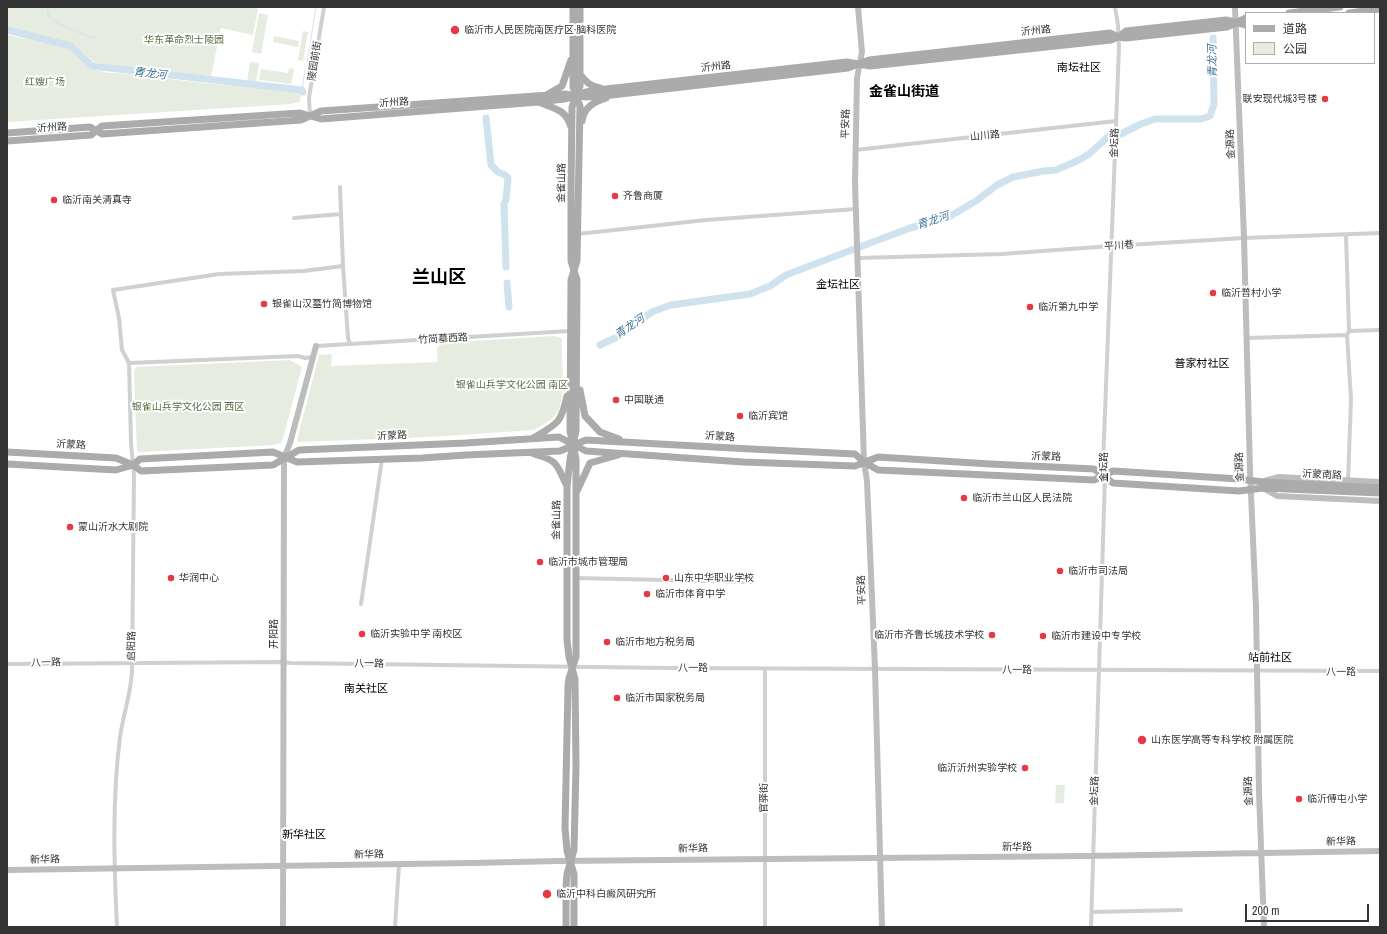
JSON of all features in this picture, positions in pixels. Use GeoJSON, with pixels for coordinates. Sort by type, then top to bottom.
{"type":"FeatureCollection","features":[{"type":"Feature","properties":{"kind":"main road","name":"金雀山路"},"geometry":{"type":"LineString","coordinates":[[573,7],[574,87],[580,106],[577,261],[571,280],[570,331],[573,379]]}},
{"type":"Feature","properties":{"kind":"main road","name":"金雀山路"},"geometry":{"type":"LineString","coordinates":[[573,667],[576,657],[576,459],[570,431],[577,280],[575,269],[571,260],[572,107],[580,86],[580,7]]}},
{"type":"Feature","properties":{"kind":"main road","name":"平安路"},"geometry":{"type":"LineString","coordinates":[[858,7],[862,52],[857,78],[855,150],[856,209],[864,462],[868,481],[875,669],[882,927]]}},
{"type":"Feature","properties":{"kind":"main road","name":"金源路"},"geometry":{"type":"LineString","coordinates":[[1235,7],[1252,490],[1259,792],[1264,927]]}},
{"type":"Feature","properties":{"kind":"main road"},"geometry":{"type":"LineString","coordinates":[[1298,12],[1340,7]]}},
{"type":"Feature","properties":{"kind":"main road"},"geometry":{"type":"LineString","coordinates":[[1359,12],[1380,10]]}},
{"type":"Feature","properties":{"kind":"main road","name":"沂州路"},"geometry":{"type":"LineString","coordinates":[[310,115],[321,111],[564,94],[586,97],[612,95],[848,68],[869,60],[1110,33],[1118,37],[1126,38],[1227,27],[1245,18]]}},
{"type":"Feature","properties":{"kind":"main road","name":"沂州路"},"geometry":{"type":"LineString","coordinates":[[1236,23],[1245,25]]}},
{"type":"Feature","properties":{"kind":"main road"},"geometry":{"type":"LineString","coordinates":[[545,96],[562,86],[573,54]]}},
{"type":"Feature","properties":{"kind":"main road","name":"沂州路"},"geometry":{"type":"LineString","coordinates":[[7,141],[91,135],[102,126],[300,113],[321,118],[539,102],[564,99],[586,92],[606,89],[848,62],[860,64]]}},
{"type":"Feature","properties":{"kind":"main road"},"geometry":{"type":"LineString","coordinates":[[580,74],[587,83],[593,87],[606,89]]}},
{"type":"Feature","properties":{"kind":"main road"},"geometry":{"type":"LineString","coordinates":[[579,141],[582,117],[587,108],[594,103],[612,95]]}},
{"type":"Feature","properties":{"kind":"main road"},"geometry":{"type":"LineString","coordinates":[[539,102],[561,111],[568,120],[573,134]]}},
{"type":"Feature","properties":{"kind":"main road","name":"沂州路"},"geometry":{"type":"LineString","coordinates":[[7,133],[90,127],[97,131]]}},
{"type":"Feature","properties":{"kind":"main road","name":"开阳路"},"geometry":{"type":"LineString","coordinates":[[283,927],[284,458],[290,443],[316,346]]}},
{"type":"Feature","properties":{"kind":"main road"},"geometry":{"type":"LineString","coordinates":[[531,439],[555,425],[563,414],[573,379]]}},
{"type":"Feature","properties":{"kind":"main road"},"geometry":{"type":"LineString","coordinates":[[573,379],[585,416],[600,432],[626,441]]}},
{"type":"Feature","properties":{"kind":"main road","name":"沂蒙路"},"geometry":{"type":"LineString","coordinates":[[7,452],[116,458],[141,471],[273,465],[299,450],[559,437],[586,451],[623,454],[751,462],[855,466],[878,457],[1094,469],[1113,483],[1239,491],[1252,490],[1263,485]]}},
{"type":"Feature","properties":{"kind":"main road","name":"沂蒙路"},"geometry":{"type":"LineString","coordinates":[[7,464],[116,470],[132,465],[140,459],[273,452],[284,458],[297,462],[382,459],[560,451],[573,444],[586,440],[855,454],[864,462],[878,470],[1094,480],[1113,471],[1251,480],[1263,485]]}},
{"type":"Feature","properties":{"kind":"main road","name":"金雀山路"},"geometry":{"type":"LineString","coordinates":[[566,927],[566,886],[574,850],[576,766],[575,679],[573,667],[569,658],[567,640],[567,487],[573,444]]}},
{"type":"Feature","properties":{"kind":"main road"},"geometry":{"type":"LineString","coordinates":[[528,452],[549,458],[556,463],[567,487]]}},
{"type":"Feature","properties":{"kind":"main road"},"geometry":{"type":"LineString","coordinates":[[576,493],[590,463],[623,454]]}},
{"type":"Feature","properties":{"kind":"main road"},"geometry":{"type":"LineString","coordinates":[[1380,482],[1279,477],[1263,485],[1277,496],[1380,501]]}},
{"type":"Feature","properties":{"kind":"main road","name":"沂蒙南路"},"geometry":{"type":"LineString","coordinates":[[1263,485],[1380,488]]}},
{"type":"Feature","properties":{"kind":"main road","name":"沂蒙南路"},"geometry":{"type":"LineString","coordinates":[[1263,485],[1380,493]]}},
{"type":"Feature","properties":{"kind":"main road","name":"新华路"},"geometry":{"type":"LineString","coordinates":[[7,870],[571,860],[1093,856],[1380,851]]}},
{"type":"Feature","properties":{"kind":"main road","name":"金雀山路"},"geometry":{"type":"LineString","coordinates":[[571,860],[574,874],[574,927]]}},
{"type":"Feature","properties":{"kind":"street","name":"陵园前街"},"geometry":{"type":"LineString","coordinates":[[310,115],[309,98],[324,7]]}},
{"type":"Feature","properties":{"kind":"street","name":"金坛路"},"geometry":{"type":"LineString","coordinates":[[1091,927],[1105,476],[1103,464],[1116,121],[1118,37],[1115,7]]}},
{"type":"Feature","properties":{"kind":"street","name":"山川路"},"geometry":{"type":"LineString","coordinates":[[855,150],[1116,121]]}},
{"type":"Feature","properties":{"kind":"street"},"geometry":{"type":"LineString","coordinates":[[340,187],[343,266],[348,338],[350,344]]}},
{"type":"Feature","properties":{"kind":"street"},"geometry":{"type":"LineString","coordinates":[[578,234],[706,220],[856,209]]}},
{"type":"Feature","properties":{"kind":"street"},"geometry":{"type":"LineString","coordinates":[[294,218],[341,214]]}},
{"type":"Feature","properties":{"kind":"street","name":"平川巷"},"geometry":{"type":"LineString","coordinates":[[858,256],[995,255],[1244,238],[1380,233]]}},
{"type":"Feature","properties":{"kind":"street"},"geometry":{"type":"LineString","coordinates":[[1346,234],[1351,399],[1348,481]]}},
{"type":"Feature","properties":{"kind":"street"},"geometry":{"type":"LineString","coordinates":[[312,357],[305,358],[298,356],[129,363],[122,350],[119,318],[113,290],[219,274],[304,271],[343,266]]}},
{"type":"Feature","properties":{"kind":"street"},"geometry":{"type":"LineString","coordinates":[[1247,338],[1380,330]]}},
{"type":"Feature","properties":{"kind":"street","name":"竹简墓西路"},"geometry":{"type":"LineString","coordinates":[[316,346],[570,331]]}},
{"type":"Feature","properties":{"kind":"street","name":"启阳路"},"geometry":{"type":"LineString","coordinates":[[117,927],[114,868],[116,779],[120,736],[129,698],[132,663],[134,485],[129,363]]}},
{"type":"Feature","properties":{"kind":"street"},"geometry":{"type":"LineString","coordinates":[[361,604],[382,459]]}},
{"type":"Feature","properties":{"kind":"street"},"geometry":{"type":"LineString","coordinates":[[576,578],[751,582]]}},
{"type":"Feature","properties":{"kind":"street","name":"八一路"},"geometry":{"type":"LineString","coordinates":[[7,664],[284,662],[765,669],[1257,672],[1380,671]]}},
{"type":"Feature","properties":{"kind":"street","name":"官驿街"},"geometry":{"type":"LineString","coordinates":[[765,669],[765,927]]}},
{"type":"Feature","properties":{"kind":"street"},"geometry":{"type":"LineString","coordinates":[[395,927],[399,864]]}},
{"type":"Feature","properties":{"kind":"street"},"geometry":{"type":"LineString","coordinates":[[1092,912],[1181,910]]}},
{"type":"Feature","properties":{"kind":"green space","name":"华东革命烈士陵园"},"geometry":{"type":"Polygon","coordinates":[[[7,7],[255,7],[258,9],[253,35],[221,28],[211,76],[94,62],[73,43],[7,27],[7,7]]]}},
{"type":"Feature","properties":{"kind":"green space"},"geometry":{"type":"Polygon","coordinates":[[[259,13],[268,15],[261,54],[252,52],[259,13]]]}},
{"type":"Feature","properties":{"kind":"green space"},"geometry":{"type":"Polygon","coordinates":[[[303,31],[308,32],[303,61],[298,60],[303,31]]]}},
{"type":"Feature","properties":{"kind":"green space","name":"红嫂广场"},"geometry":{"type":"Polygon","coordinates":[[[7,35],[70,48],[90,69],[109,73],[301,92],[300,102],[291,104],[7,122],[7,35]]]}},
{"type":"Feature","properties":{"kind":"green space"},"geometry":{"type":"Polygon","coordinates":[[[274,36],[299,41],[298,47],[273,42],[274,36]]]}},
{"type":"Feature","properties":{"kind":"green space"},"geometry":{"type":"Polygon","coordinates":[[[250,62],[259,63],[256,83],[247,82],[250,62]]]}},
{"type":"Feature","properties":{"kind":"green space"},"geometry":{"type":"Polygon","coordinates":[[[289,68],[294,69],[291,84],[259,80],[261,69],[288,73],[289,68]]]}},
{"type":"Feature","properties":{"kind":"green space","name":"银雀山兵学文化公园 南区"},"geometry":{"type":"Polygon","coordinates":[[[553,336],[562,338],[562,388],[560,407],[552,418],[534,430],[430,437],[298,442],[298,436],[319,355],[332,354],[331,366],[438,362],[437,349],[441,343],[553,336]]]}},
{"type":"Feature","properties":{"kind":"green space","name":"银雀山兵学文化公园 西区"},"geometry":{"type":"Polygon","coordinates":[[[290,360],[302,367],[281,443],[273,445],[137,451],[134,372],[136,367],[290,360]]]}},
{"type":"Feature","properties":{"kind":"green space"},"geometry":{"type":"Polygon","coordinates":[[[1056,785],[1065,785],[1064,803],[1055,803],[1056,785]]]}},
{"type":"Feature","properties":{"kind":"waterway"},"geometry":{"type":"LineString","coordinates":[[47,7],[48,15],[57,23],[92,38],[96,37]]}},
{"type":"Feature","properties":{"kind":"waterway"},"geometry":{"type":"LineString","coordinates":[[307,63],[316,7]]}},
{"type":"Feature","properties":{"kind":"waterway","name":"青龙河"},"geometry":{"type":"LineString","coordinates":[[7,30],[71,46],[92,66],[302,90],[303,92]]}},
{"type":"Feature","properties":{"kind":"waterway","name":"青龙河"},"geometry":{"type":"LineString","coordinates":[[600,345],[617,337],[654,311],[671,305],[750,294],[770,286],[786,275],[910,228],[947,218],[976,201],[997,185],[1013,177],[1056,170],[1079,160],[1089,154],[1110,135],[1121,134],[1155,119],[1201,119],[1210,116],[1214,104],[1213,38]]}},
{"type":"Feature","properties":{"kind":"waterway"},"geometry":{"type":"LineString","coordinates":[[302,90],[305,70]]}},
{"type":"Feature","properties":{"kind":"waterway","name":"青龙河"},"geometry":{"type":"LineString","coordinates":[[486,118],[491,165],[498,172],[508,178],[506,200],[504,204],[506,267]]}},
{"type":"Feature","properties":{"kind":"waterway","name":"青龙河"},"geometry":{"type":"LineString","coordinates":[[507,283],[509,307]]}},
{"type":"Feature","properties":{"kind":"place","name":"临沂市人民医院南医疗区·脑科医院"},"geometry":{"type":"Point","coordinates":[455,30]}},
{"type":"Feature","properties":{"kind":"place","name":"联安现代城3号楼"},"geometry":{"type":"Point","coordinates":[1325,99]}},
{"type":"Feature","properties":{"kind":"place","name":"齐鲁商厦"},"geometry":{"type":"Point","coordinates":[615,196]}},
{"type":"Feature","properties":{"kind":"place","name":"临沂南关清真寺"},"geometry":{"type":"Point","coordinates":[54,200]}},
{"type":"Feature","properties":{"kind":"place","name":"临沂普村小学"},"geometry":{"type":"Point","coordinates":[1213,293]}},
{"type":"Feature","properties":{"kind":"place","name":"银雀山汉墓竹简博物馆"},"geometry":{"type":"Point","coordinates":[264,304]}},
{"type":"Feature","properties":{"kind":"place","name":"临沂第九中学"},"geometry":{"type":"Point","coordinates":[1030,307]}},
{"type":"Feature","properties":{"kind":"place","name":"中国联通"},"geometry":{"type":"Point","coordinates":[616,400]}},
{"type":"Feature","properties":{"kind":"place","name":"临沂宾馆"},"geometry":{"type":"Point","coordinates":[740,416]}},
{"type":"Feature","properties":{"kind":"place","name":"临沂市兰山区人民法院"},"geometry":{"type":"Point","coordinates":[964,498]}},
{"type":"Feature","properties":{"kind":"place","name":"蒙山沂水大剧院"},"geometry":{"type":"Point","coordinates":[70,527]}},
{"type":"Feature","properties":{"kind":"place","name":"临沂市城市管理局"},"geometry":{"type":"Point","coordinates":[540,562]}},
{"type":"Feature","properties":{"kind":"place","name":"临沂市司法局"},"geometry":{"type":"Point","coordinates":[1060,571]}},
{"type":"Feature","properties":{"kind":"place","name":"华润中心"},"geometry":{"type":"Point","coordinates":[171,578]}},
{"type":"Feature","properties":{"kind":"place","name":"山东中华职业学校"},"geometry":{"type":"Point","coordinates":[666,578]}},
{"type":"Feature","properties":{"kind":"place","name":"临沂市体育中学"},"geometry":{"type":"Point","coordinates":[647,594]}},
{"type":"Feature","properties":{"kind":"place","name":"临沂实验中学 南校区"},"geometry":{"type":"Point","coordinates":[362,634]}},
{"type":"Feature","properties":{"kind":"place","name":"临沂市齐鲁长城技术学校"},"geometry":{"type":"Point","coordinates":[992,635]}},
{"type":"Feature","properties":{"kind":"place","name":"临沂市建设中专学校"},"geometry":{"type":"Point","coordinates":[1043,636]}},
{"type":"Feature","properties":{"kind":"place","name":"临沂市地方税务局"},"geometry":{"type":"Point","coordinates":[607,642]}},
{"type":"Feature","properties":{"kind":"place","name":"临沂市国家税务局"},"geometry":{"type":"Point","coordinates":[617,698]}},
{"type":"Feature","properties":{"kind":"place","name":"山东医学高等专科学校 附属医院"},"geometry":{"type":"Point","coordinates":[1142,740]}},
{"type":"Feature","properties":{"kind":"place","name":"临沂沂州实验学校"},"geometry":{"type":"Point","coordinates":[1025,768]}},
{"type":"Feature","properties":{"kind":"place","name":"临沂傅屯小学"},"geometry":{"type":"Point","coordinates":[1299,799]}},
{"type":"Feature","properties":{"kind":"place","name":"临沂中科白癜风研究所"},"geometry":{"type":"Point","coordinates":[547,894]}},
{"type":"Feature","properties":{"kind":"district","name":"南坛社区"},"geometry":{"type":"Point","coordinates":[1079,68]}},
{"type":"Feature","properties":{"kind":"district","name":"金雀山街道"},"geometry":{"type":"Point","coordinates":[904,92]}},
{"type":"Feature","properties":{"kind":"district","name":"兰山区"},"geometry":{"type":"Point","coordinates":[439,278]}},
{"type":"Feature","properties":{"kind":"district","name":"金坛社区"},"geometry":{"type":"Point","coordinates":[838,285]}},
{"type":"Feature","properties":{"kind":"district","name":"普家村社区"},"geometry":{"type":"Point","coordinates":[1202,364]}},
{"type":"Feature","properties":{"kind":"district","name":"站前社区"},"geometry":{"type":"Point","coordinates":[1270,658]}},
{"type":"Feature","properties":{"kind":"district","name":"南关社区"},"geometry":{"type":"Point","coordinates":[366,689]}},
{"type":"Feature","properties":{"kind":"district","name":"新华社区"},"geometry":{"type":"Point","coordinates":[304,835]}}]}
